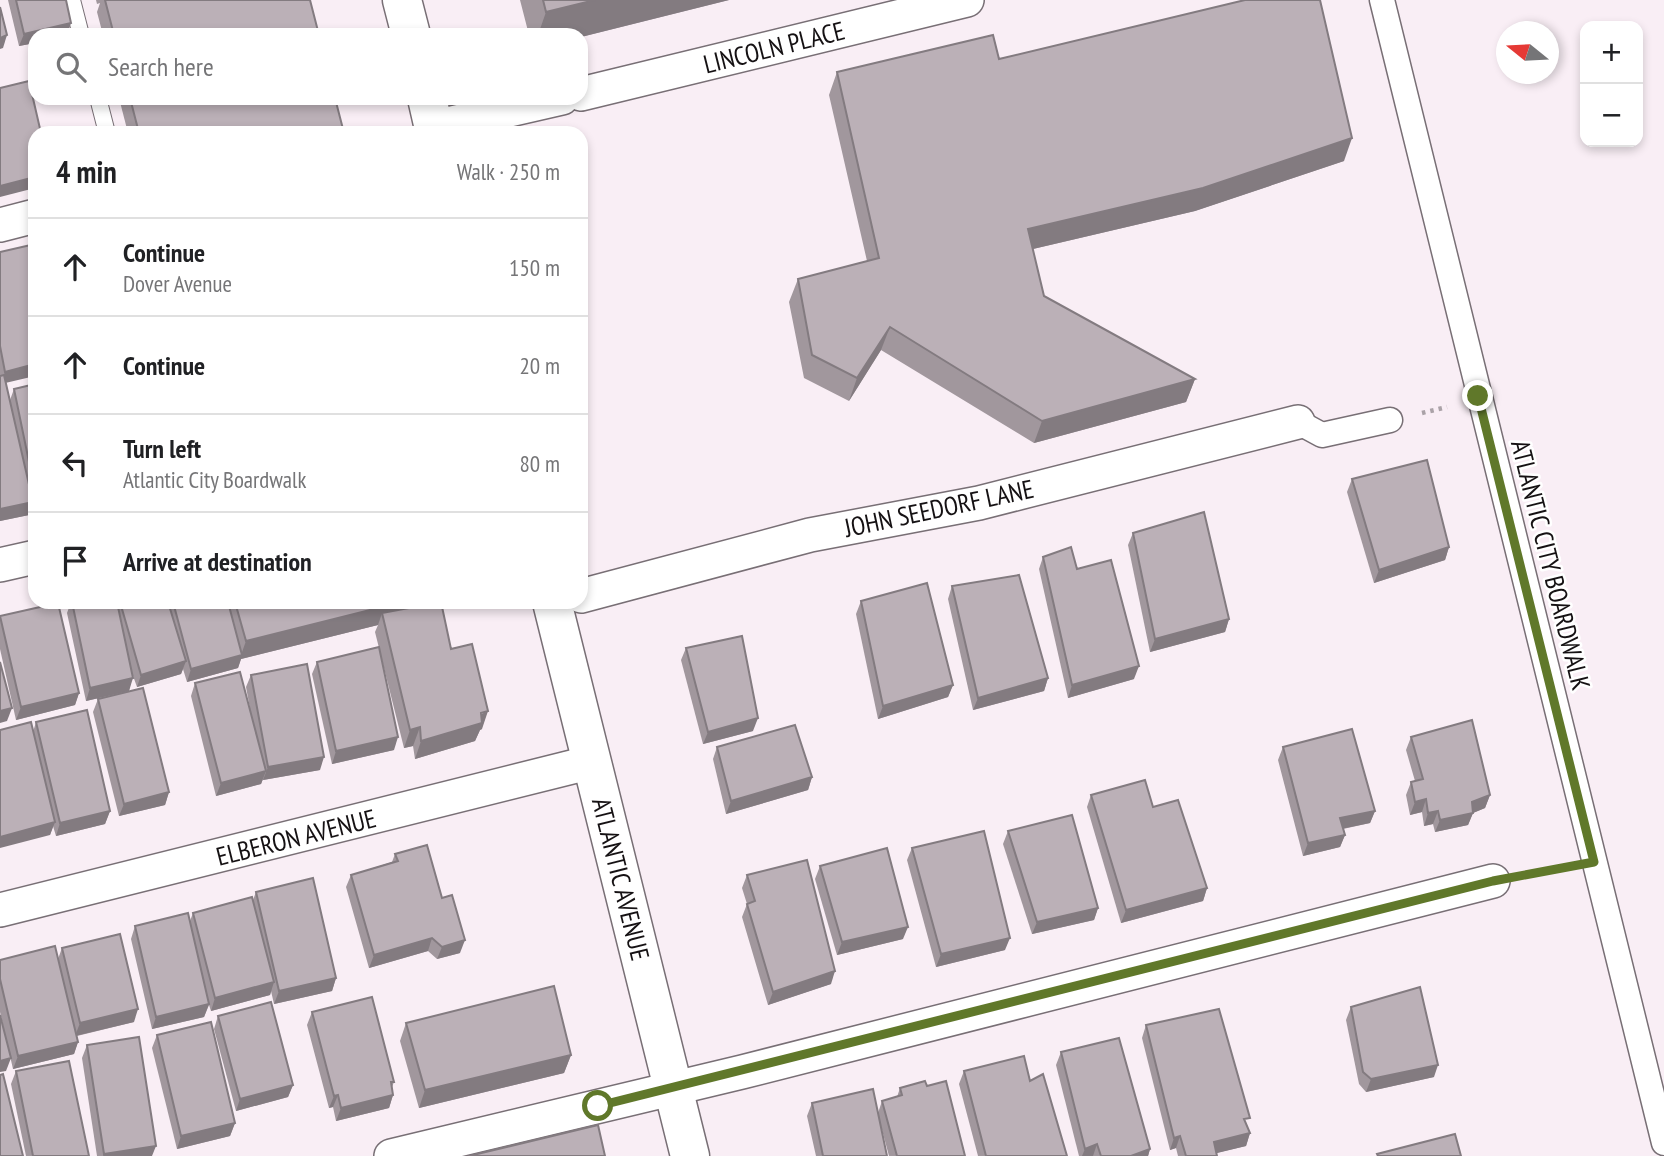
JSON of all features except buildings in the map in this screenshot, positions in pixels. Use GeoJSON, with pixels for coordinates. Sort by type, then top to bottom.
{"type":"FeatureCollection","features":[{"type":"Feature","properties":{"kind":"main road"},"geometry":{"type":"LineString","coordinates":[[402,0],[409,28]]}},
{"type":"Feature","properties":{"kind":"main road","name":"ATLANTIC AVENUE"},"geometry":{"type":"LineString","coordinates":[[563,609],[592,762],[690,1156]]}},
{"type":"Feature","properties":{"kind":"street","name":"LINCOLN PLACE"},"geometry":{"type":"LineString","coordinates":[[588,91],[967,0]]}},
{"type":"Feature","properties":{"kind":"street","name":"ATLANTIC CITY BOARDWALK"},"geometry":{"type":"LineString","coordinates":[[1382,0],[1664,1143]]}},
{"type":"Feature","properties":{"kind":"street"},"geometry":{"type":"LineString","coordinates":[[432,119],[519,105]]}},
{"type":"Feature","properties":{"kind":"street"},"geometry":{"type":"LineString","coordinates":[[0,225],[28,218]]}},
{"type":"Feature","properties":{"kind":"street"},"geometry":{"type":"LineString","coordinates":[[1298,422],[1322,435],[1390,420]]}},
{"type":"Feature","properties":{"kind":"street","name":"JOHN SEEDORF LANE"},"geometry":{"type":"LineString","coordinates":[[588,594],[810,535],[979,502],[1298,422]]}},
{"type":"Feature","properties":{"kind":"street"},"geometry":{"type":"LineString","coordinates":[[0,565],[28,559]]}},
{"type":"Feature","properties":{"kind":"street","name":"ELBERON AVENUE"},"geometry":{"type":"LineString","coordinates":[[0,910],[592,762]]}},
{"type":"Feature","properties":{"kind":"street"},"geometry":{"type":"LineString","coordinates":[[391,1156],[673,1088],[1493,881]]}},
{"type":"Feature","properties":{"kind":"lane"},"geometry":{"type":"LineString","coordinates":[[72,0],[79,28]]}},
{"type":"Feature","properties":{"kind":"lane"},"geometry":{"type":"LineString","coordinates":[[100,105],[105,126]]}},
{"type":"Feature","properties":{"kind":"path"},"geometry":{"type":"LineString","coordinates":[[1493,881],[1594,862]]}},
{"type":"Feature","properties":{"kind":"route"},"geometry":{"type":"LineString","coordinates":[[598,1106],[742,1072],[1493,881],[1594,862],[1478,396]]}}]}
